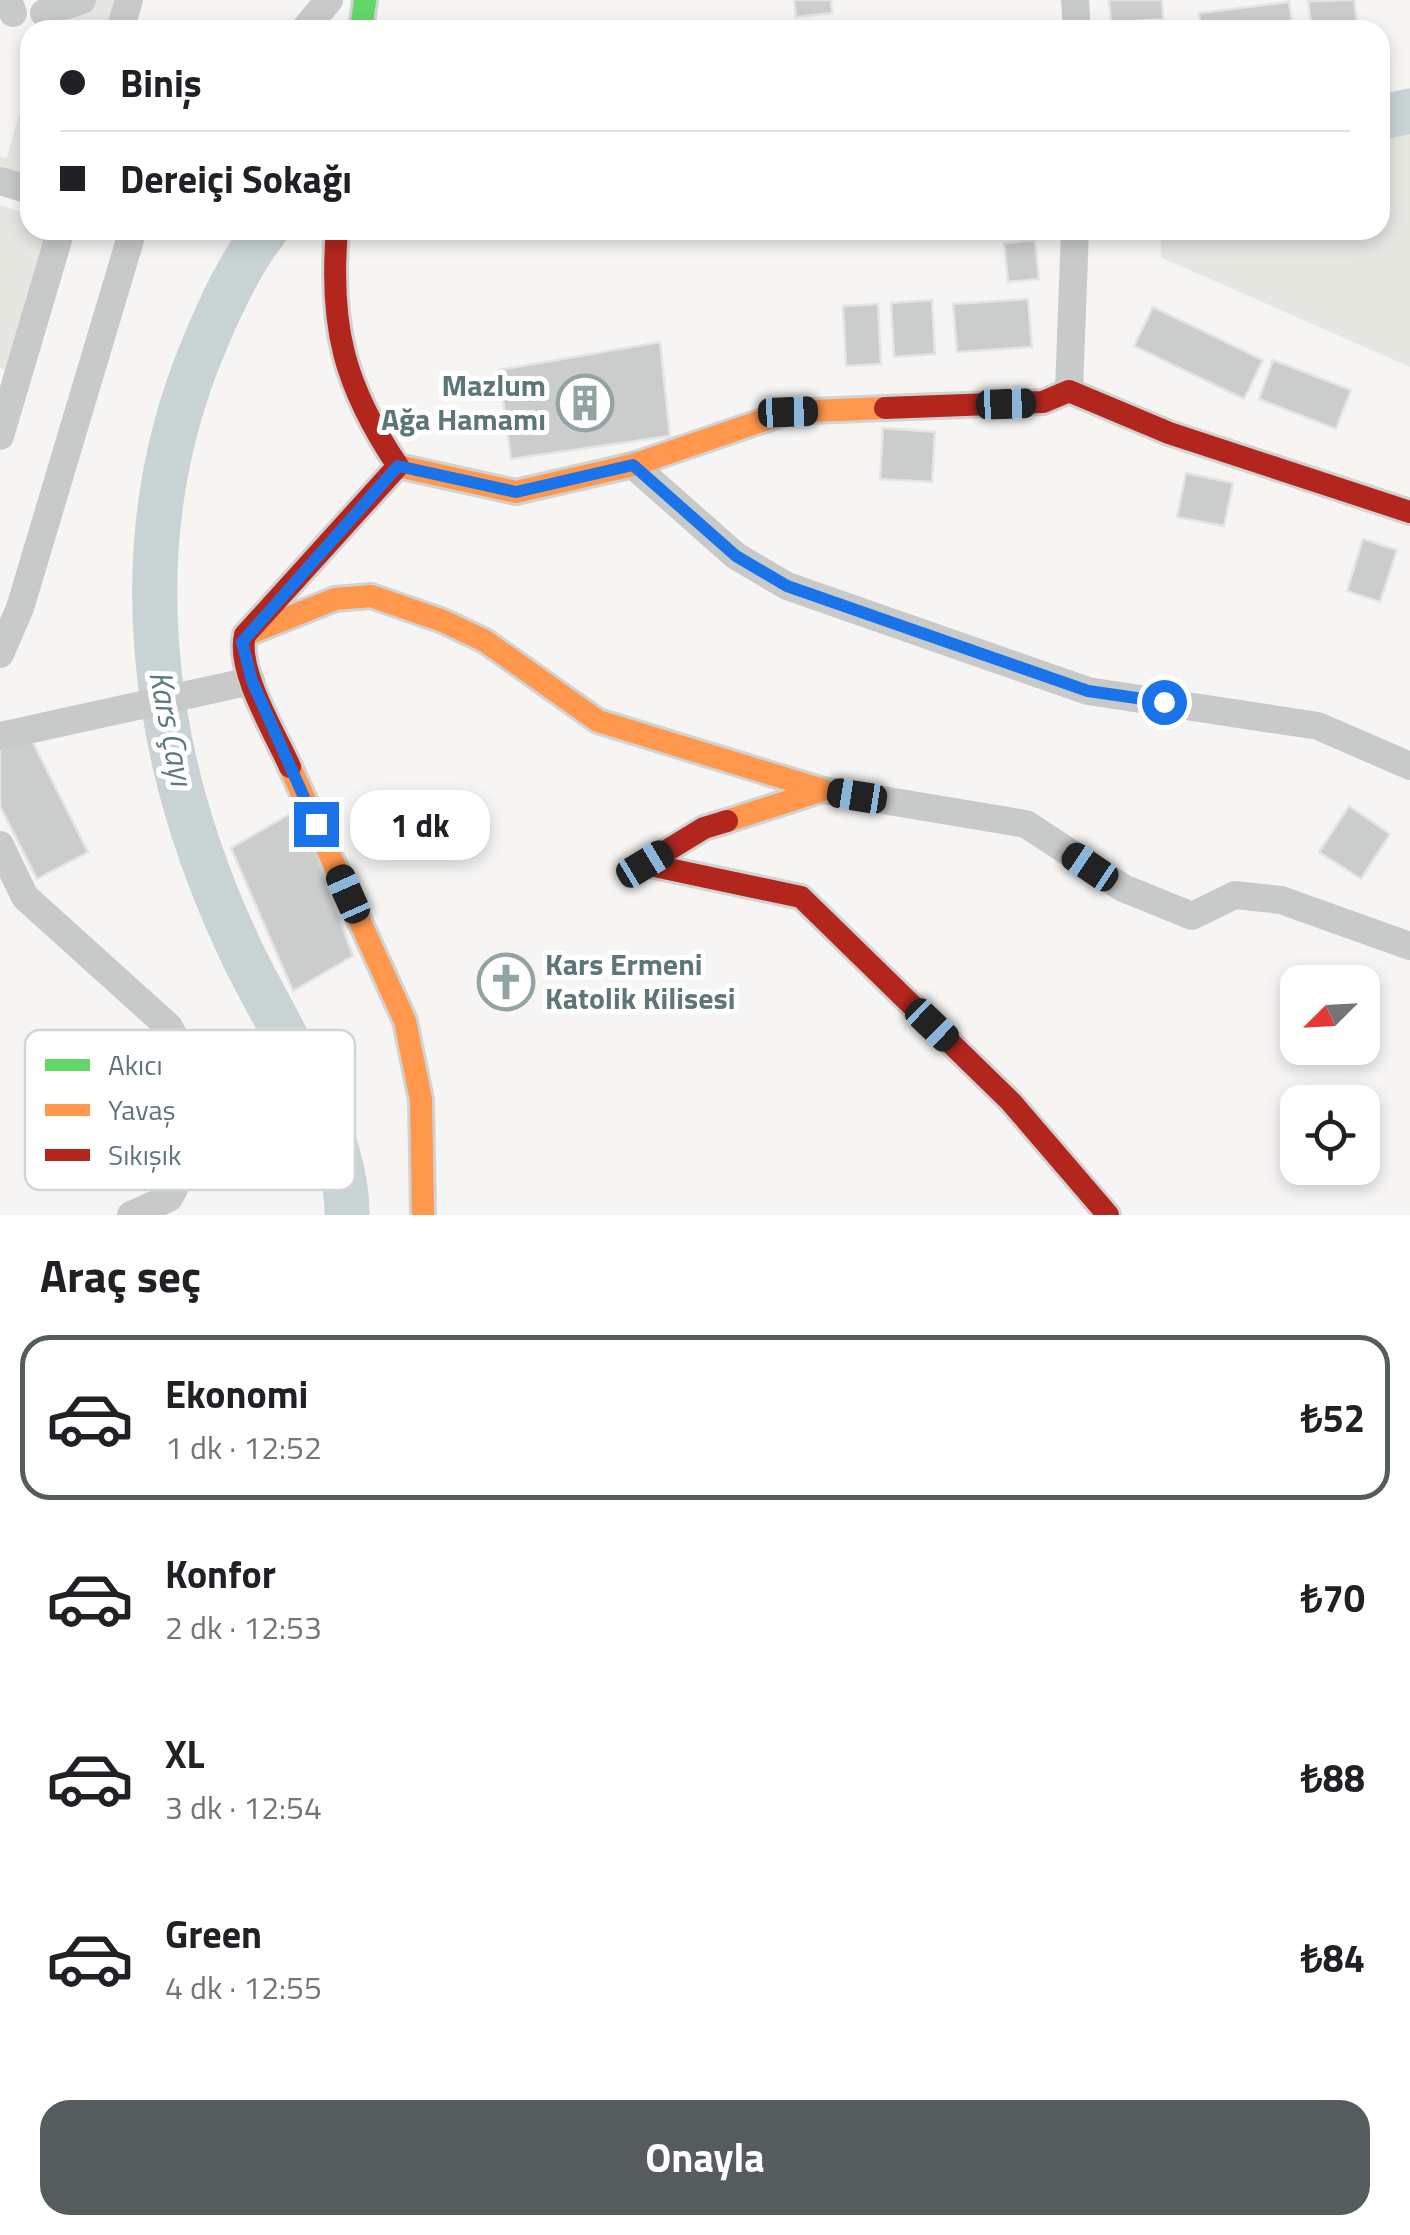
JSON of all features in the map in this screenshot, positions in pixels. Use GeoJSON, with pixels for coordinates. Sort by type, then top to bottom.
{"type":"FeatureCollection","features":[{"type":"Feature","properties":{"kind":"street"},"geometry":{"type":"LineString","coordinates":[[44,13],[82,0]]}},
{"type":"Feature","properties":{"kind":"street"},"geometry":{"type":"LineString","coordinates":[[312,20],[329,0]]}},
{"type":"Feature","properties":{"kind":"street"},"geometry":{"type":"LineString","coordinates":[[0,436],[58,240]]}},
{"type":"Feature","properties":{"kind":"street"},"geometry":{"type":"LineString","coordinates":[[0,654],[20,608],[130,240]]}},
{"type":"Feature","properties":{"kind":"street"},"geometry":{"type":"LineString","coordinates":[[336,240],[333,316],[340,357],[354,397],[398,466],[516,492],[633,465],[788,412],[1043,402],[1069,391],[1169,433],[1410,512]]}},
{"type":"Feature","properties":{"kind":"street"},"geometry":{"type":"LineString","coordinates":[[1069,391],[1075,240]]}},
{"type":"Feature","properties":{"kind":"street"},"geometry":{"type":"LineString","coordinates":[[633,465],[736,556],[787,586],[1088,691],[1318,726],[1410,766]]}},
{"type":"Feature","properties":{"kind":"street"},"geometry":{"type":"LineString","coordinates":[[398,466],[245,636],[241,650],[405,1020],[421,1100],[422,1215]]}},
{"type":"Feature","properties":{"kind":"street"},"geometry":{"type":"LineString","coordinates":[[245,636],[335,599],[370,596],[443,621],[485,642],[598,722],[824,790],[1026,824],[1123,888],[1192,916],[1235,895],[1280,900],[1410,946]]}},
{"type":"Feature","properties":{"kind":"street"},"geometry":{"type":"LineString","coordinates":[[0,736],[252,681]]}},
{"type":"Feature","properties":{"kind":"street"},"geometry":{"type":"LineString","coordinates":[[824,790],[704,828],[645,864],[801,897],[1011,1102],[1108,1215]]}},
{"type":"Feature","properties":{"kind":"street"},"geometry":{"type":"LineString","coordinates":[[0,845],[25,897],[171,1030]]}},
{"type":"Feature","properties":{"kind":"street"},"geometry":{"type":"LineString","coordinates":[[131,1215],[168,1198],[172,1190]]}},
{"type":"Feature","properties":{"kind":"shaded area"},"geometry":{"type":"Polygon","coordinates":[[[97,0],[120,0],[114,20],[46,17],[97,0]]]}},
{"type":"Feature","properties":{"kind":"shaded area"},"geometry":{"type":"Polygon","coordinates":[[[20,111],[20,179],[0,174],[0,157],[7,158],[20,111]]]}},
{"type":"Feature","properties":{"kind":"shaded area"},"geometry":{"type":"Polygon","coordinates":[[[1410,133],[1410,367],[1162,258],[1160,240],[1390,240],[1390,137],[1410,133]]]}},
{"type":"Feature","properties":{"kind":"shaded area"},"geometry":{"type":"Polygon","coordinates":[[[0,205],[20,212],[20,240],[47,240],[7,370],[0,368],[0,205]]]}},
{"type":"Feature","properties":{"kind":"building"},"geometry":{"type":"Polygon","coordinates":[[[794,0],[831,0],[832,13],[796,17],[794,0]]]}},
{"type":"Feature","properties":{"kind":"building"},"geometry":{"type":"Polygon","coordinates":[[[1109,0],[1162,0],[1163,19],[1111,20],[1109,0]]]}},
{"type":"Feature","properties":{"kind":"building"},"geometry":{"type":"Polygon","coordinates":[[[1354,0],[1357,20],[1311,20],[1308,1],[1354,0]]]}},
{"type":"Feature","properties":{"kind":"building"},"geometry":{"type":"Polygon","coordinates":[[[1289,2],[1292,20],[1200,20],[1199,13],[1289,2]]]}},
{"type":"Feature","properties":{"kind":"building"},"geometry":{"type":"Polygon","coordinates":[[[1035,240],[1039,279],[1008,282],[1004,243],[1035,240]]]}},
{"type":"Feature","properties":{"kind":"building"},"geometry":{"type":"Polygon","coordinates":[[[1028,299],[1032,347],[957,352],[953,304],[1028,299]]]}},
{"type":"Feature","properties":{"kind":"building"},"geometry":{"type":"Polygon","coordinates":[[[932,300],[935,354],[894,357],[891,303],[932,300]]]}},
{"type":"Feature","properties":{"kind":"building"},"geometry":{"type":"Polygon","coordinates":[[[878,304],[881,364],[846,366],[843,306],[878,304]]]}},
{"type":"Feature","properties":{"kind":"building"},"geometry":{"type":"Polygon","coordinates":[[[1153,307],[1263,360],[1244,399],[1134,346],[1153,307]]]}},
{"type":"Feature","properties":{"kind":"building","name":"Mazlum Ağa Hamamı"},"geometry":{"type":"Polygon","coordinates":[[[660,342],[670,436],[511,459],[499,370],[660,342]]]}},
{"type":"Feature","properties":{"kind":"building"},"geometry":{"type":"Polygon","coordinates":[[[1273,360],[1351,390],[1336,429],[1259,399],[1273,360]]]}},
{"type":"Feature","properties":{"kind":"building"},"geometry":{"type":"Polygon","coordinates":[[[883,428],[935,432],[932,482],[880,479],[883,428]]]}},
{"type":"Feature","properties":{"kind":"building"},"geometry":{"type":"Polygon","coordinates":[[[1186,473],[1233,483],[1224,526],[1177,517],[1186,473]]]}},
{"type":"Feature","properties":{"kind":"building"},"geometry":{"type":"Polygon","coordinates":[[[1363,539],[1397,550],[1380,602],[1347,591],[1363,539]]]}},
{"type":"Feature","properties":{"kind":"building"},"geometry":{"type":"Polygon","coordinates":[[[28,733],[88,852],[37,879],[0,806],[0,748],[28,733]]]}},
{"type":"Feature","properties":{"kind":"building"},"geometry":{"type":"Polygon","coordinates":[[[1349,806],[1390,834],[1361,879],[1319,852],[1349,806]]]}},
{"type":"Feature","properties":{"kind":"building"},"geometry":{"type":"Polygon","coordinates":[[[300,808],[353,956],[293,991],[231,848],[300,808]]]}},
{"type":"Feature","properties":{"kind":"waterway","name":"Kars Çayı"},"geometry":{"type":"LineString","coordinates":[[1390,116],[1410,111]]}},
{"type":"Feature","properties":{"kind":"waterway","name":"Kars Çayı"},"geometry":{"type":"LineString","coordinates":[[259,240],[218,314],[178,418],[162,495],[155,572],[157,650],[167,727],[185,803],[210,878],[241,951],[282,1030]]}},
{"type":"Feature","properties":{"kind":"waterway","name":"Kars Çayı"},"geometry":{"type":"LineString","coordinates":[[345,1190],[347,1215]]}},
{"type":"Feature","properties":{"kind":"traffic: fast"},"geometry":{"type":"LineString","coordinates":[[362,20],[365,0]]}},
{"type":"Feature","properties":{"kind":"traffic: slow"},"geometry":{"type":"LineString","coordinates":[[398,466],[516,492],[633,465],[788,412],[885,408]]}},
{"type":"Feature","properties":{"kind":"traffic: slow"},"geometry":{"type":"LineString","coordinates":[[245,635],[335,599],[371,596],[443,621],[485,641],[598,721],[823,790],[727,821]]}},
{"type":"Feature","properties":{"kind":"traffic: slow"},"geometry":{"type":"LineString","coordinates":[[290,767],[405,1021],[421,1100],[423,1215]]}},
{"type":"Feature","properties":{"kind":"traffic: jam"},"geometry":{"type":"LineString","coordinates":[[290,767],[251,683],[245,635],[398,466],[365,409],[344,354],[336,296],[336,240]]}},
{"type":"Feature","properties":{"kind":"traffic: jam"},"geometry":{"type":"LineString","coordinates":[[885,408],[1043,402],[1069,391],[1169,433],[1410,512]]}},
{"type":"Feature","properties":{"kind":"traffic: jam"},"geometry":{"type":"LineString","coordinates":[[727,821],[704,828],[645,864],[801,897],[1011,1102],[1108,1215]]}},
{"type":"Feature","properties":{"kind":"place","name":"Mazlum Ağa Hamamı"},"geometry":{"type":"Point","coordinates":[585,403]}},
{"type":"Feature","properties":{"kind":"place","name":"Kars Ermeni Katolik Kilisesi"},"geometry":{"type":"Point","coordinates":[506,982]}},
{"type":"Feature","properties":{"kind":"route"},"geometry":{"type":"LineString","coordinates":[[316,824],[252,681],[242,642],[398,466],[516,492],[633,465],[736,556],[787,586],[1088,691],[1164,702]]}}]}
